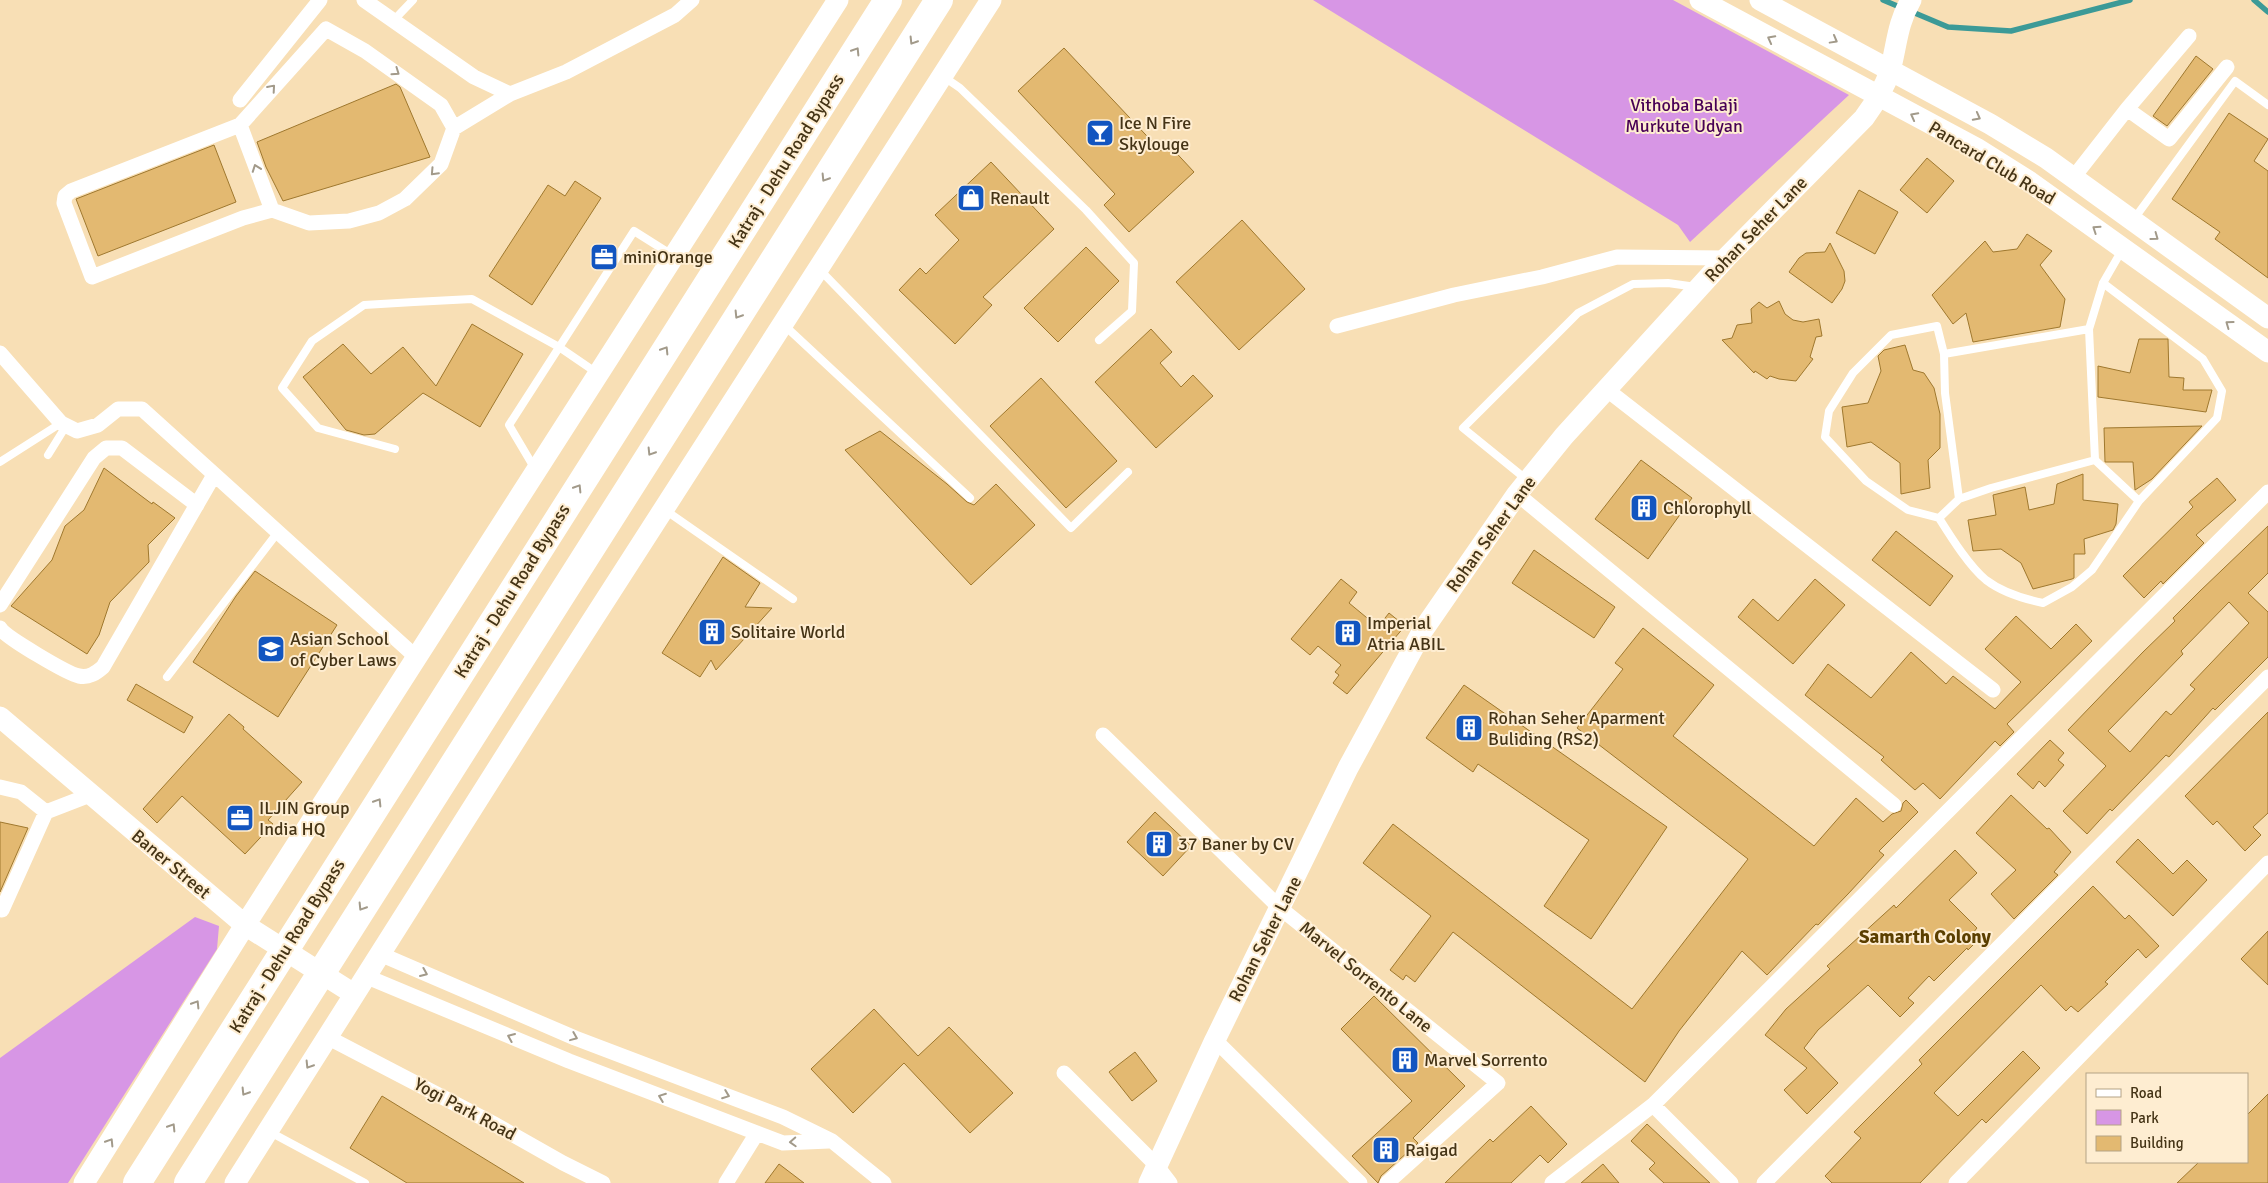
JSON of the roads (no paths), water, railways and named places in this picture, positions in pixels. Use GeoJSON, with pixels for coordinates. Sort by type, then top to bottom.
{"type":"FeatureCollection","features":[{"type":"Feature","properties":{"kind":"highway","name":"Katraj - Dehu Road Bypass"},"geometry":{"type":"LineString","coordinates":[[137,1183],[888,0]]}},
{"type":"Feature","properties":{"kind":"highway"},"geometry":{"type":"LineString","coordinates":[[188,1183],[939,0]]}},
{"type":"Feature","properties":{"kind":"street"},"geometry":{"type":"LineString","coordinates":[[240,100],[320,0]]}},
{"type":"Feature","properties":{"kind":"street"},"geometry":{"type":"LineString","coordinates":[[364,0],[474,77],[510,94]]}},
{"type":"Feature","properties":{"kind":"street"},"geometry":{"type":"LineString","coordinates":[[454,128],[441,105],[366,51],[326,29],[240,125],[71,191],[66,196],[64,203],[92,277],[243,218],[272,210],[310,223],[349,221],[379,213],[405,199],[441,164],[454,128],[510,94],[566,72],[675,15],[692,0]]}},
{"type":"Feature","properties":{"kind":"street"},"geometry":{"type":"LineString","coordinates":[[84,1183],[416,657],[838,0]]}},
{"type":"Feature","properties":{"kind":"street"},"geometry":{"type":"LineString","coordinates":[[235,1183],[365,976],[991,0]]}},
{"type":"Feature","properties":{"kind":"street","name":"Pancard Club Road"},"geometry":{"type":"LineString","coordinates":[[1700,0],[1976,148],[2030,182],[2268,352]]}},
{"type":"Feature","properties":{"kind":"street","name":"Pancard Club Road"},"geometry":{"type":"LineString","coordinates":[[1760,0],[1990,124],[2073,178],[2268,318]]}},
{"type":"Feature","properties":{"kind":"street","name":"Rohan Seher Lane"},"geometry":{"type":"LineString","coordinates":[[1153,1174],[1215,1040],[1348,768],[1423,630],[1523,487],[1606,389],[1726,258],[1864,118],[1879,97],[1890,71],[1907,7]]}},
{"type":"Feature","properties":{"kind":"street"},"geometry":{"type":"LineString","coordinates":[[2073,178],[2126,109],[2189,36]]}},
{"type":"Feature","properties":{"kind":"street"},"geometry":{"type":"LineString","coordinates":[[2126,109],[2169,139],[2228,66]]}},
{"type":"Feature","properties":{"kind":"street"},"geometry":{"type":"LineString","coordinates":[[240,125],[272,210]]}},
{"type":"Feature","properties":{"kind":"street"},"geometry":{"type":"LineString","coordinates":[[1337,326],[1454,295],[1542,277],[1617,257],[1726,258]]}},
{"type":"Feature","properties":{"kind":"street"},"geometry":{"type":"LineString","coordinates":[[0,353],[63,424],[77,430],[98,425],[118,409],[142,409],[416,657]]}},
{"type":"Feature","properties":{"kind":"street"},"geometry":{"type":"LineString","coordinates":[[1606,389],[1993,690]]}},
{"type":"Feature","properties":{"kind":"street"},"geometry":{"type":"LineString","coordinates":[[0,605],[94,458],[106,448],[122,448],[196,505]]}},
{"type":"Feature","properties":{"kind":"street"},"geometry":{"type":"LineString","coordinates":[[0,628],[3,634],[78,676],[94,675],[103,667],[214,475]]}},
{"type":"Feature","properties":{"kind":"street"},"geometry":{"type":"LineString","coordinates":[[1523,487],[1894,804]]}},
{"type":"Feature","properties":{"kind":"street"},"geometry":{"type":"LineString","coordinates":[[1552,1183],[1653,1105],[2268,492]]}},
{"type":"Feature","properties":{"kind":"street"},"geometry":{"type":"LineString","coordinates":[[1764,1183],[2268,676]]}},
{"type":"Feature","properties":{"kind":"street","name":"Baner Street"},"geometry":{"type":"LineString","coordinates":[[0,717],[245,926],[354,994]]}},
{"type":"Feature","properties":{"kind":"street","name":"Marvel Sorrento Lane"},"geometry":{"type":"LineString","coordinates":[[1103,735],[1280,908],[1498,1083],[1387,1183]]}},
{"type":"Feature","properties":{"kind":"street"},"geometry":{"type":"LineString","coordinates":[[0,787],[21,792],[46,812]]}},
{"type":"Feature","properties":{"kind":"street"},"geometry":{"type":"LineString","coordinates":[[0,909],[2,910],[46,812],[90,795]]}},
{"type":"Feature","properties":{"kind":"street"},"geometry":{"type":"LineString","coordinates":[[1956,1183],[2268,864]]}},
{"type":"Feature","properties":{"kind":"street"},"geometry":{"type":"LineString","coordinates":[[380,954],[575,1038],[784,1118],[832,1141],[884,1183]]}},
{"type":"Feature","properties":{"kind":"street"},"geometry":{"type":"LineString","coordinates":[[365,976],[569,1061],[783,1143],[832,1141]]}},
{"type":"Feature","properties":{"kind":"street","name":"Yogi Park Road"},"geometry":{"type":"LineString","coordinates":[[327,1036],[602,1183]]}},
{"type":"Feature","properties":{"kind":"street"},"geometry":{"type":"LineString","coordinates":[[1215,1040],[1360,1183]]}},
{"type":"Feature","properties":{"kind":"street"},"geometry":{"type":"LineString","coordinates":[[1064,1073],[1153,1174],[1170,1183]]}},
{"type":"Feature","properties":{"kind":"street"},"geometry":{"type":"LineString","coordinates":[[1653,1105],[1731,1183]]}},
{"type":"Feature","properties":{"kind":"street"},"geometry":{"type":"LineString","coordinates":[[726,1183],[757,1133]]}},
{"type":"Feature","properties":{"kind":"lane"},"geometry":{"type":"LineString","coordinates":[[393,21],[413,0]]}},
{"type":"Feature","properties":{"kind":"lane"},"geometry":{"type":"LineString","coordinates":[[943,75],[960,88],[1086,210],[1134,263],[1132,311],[1099,340]]}},
{"type":"Feature","properties":{"kind":"lane"},"geometry":{"type":"LineString","coordinates":[[2133,221],[2235,81],[2268,105]]}},
{"type":"Feature","properties":{"kind":"lane"},"geometry":{"type":"LineString","coordinates":[[536,470],[509,425],[634,231],[673,256]]}},
{"type":"Feature","properties":{"kind":"lane"},"geometry":{"type":"LineString","coordinates":[[2124,248],[2103,283],[2089,328],[2095,460],[2139,501]]}},
{"type":"Feature","properties":{"kind":"lane"},"geometry":{"type":"LineString","coordinates":[[818,268],[1072,528],[1128,472]]}},
{"type":"Feature","properties":{"kind":"lane"},"geometry":{"type":"LineString","coordinates":[[1523,487],[1463,428],[1578,313],[1632,284],[1668,283],[1700,287]]}},
{"type":"Feature","properties":{"kind":"lane"},"geometry":{"type":"LineString","coordinates":[[1959,499],[1945,393],[1944,354],[1937,326],[1891,335],[1853,373],[1829,411],[1825,436],[1866,481],[1908,510],[1939,518],[1956,543],[1986,580],[2019,598],[2044,603],[2072,587],[2092,570],[2139,501],[2217,418],[2222,391],[2204,360],[2103,283]]}},
{"type":"Feature","properties":{"kind":"lane"},"geometry":{"type":"LineString","coordinates":[[395,449],[318,428],[282,388],[312,341],[364,305],[472,299],[559,347],[598,374]]}},
{"type":"Feature","properties":{"kind":"lane"},"geometry":{"type":"LineString","coordinates":[[783,324],[970,498]]}},
{"type":"Feature","properties":{"kind":"lane"},"geometry":{"type":"LineString","coordinates":[[1944,354],[2089,328]]}},
{"type":"Feature","properties":{"kind":"lane"},"geometry":{"type":"LineString","coordinates":[[48,455],[63,424]]}},
{"type":"Feature","properties":{"kind":"lane"},"geometry":{"type":"LineString","coordinates":[[0,462],[63,424]]}},
{"type":"Feature","properties":{"kind":"lane"},"geometry":{"type":"LineString","coordinates":[[1939,518],[1959,499],[1991,488],[2095,460]]}},
{"type":"Feature","properties":{"kind":"lane"},"geometry":{"type":"LineString","coordinates":[[664,509],[793,598]]}},
{"type":"Feature","properties":{"kind":"lane"},"geometry":{"type":"LineString","coordinates":[[167,677],[278,532]]}},
{"type":"Feature","properties":{"kind":"lane"},"geometry":{"type":"LineString","coordinates":[[268,1131],[365,1183]]}},
{"type":"Feature","properties":{"kind":"waterway"},"geometry":{"type":"LineString","coordinates":[[1883,0],[1902,8]]}},
{"type":"Feature","properties":{"kind":"waterway"},"geometry":{"type":"LineString","coordinates":[[1910,11],[1948,27],[2011,31],[2130,0]]}},
{"type":"Feature","properties":{"kind":"waterway"},"geometry":{"type":"LineString","coordinates":[[2254,0],[2268,12]]}},
{"type":"Feature","properties":{"kind":"place","name":"Ice N Fire Skylouge"},"geometry":{"type":"Point","coordinates":[1100,133]}},
{"type":"Feature","properties":{"kind":"place","name":"Renault"},"geometry":{"type":"Point","coordinates":[971,198]}},
{"type":"Feature","properties":{"kind":"place","name":"miniOrange"},"geometry":{"type":"Point","coordinates":[604,257]}},
{"type":"Feature","properties":{"kind":"place","name":"Chlorophyll"},"geometry":{"type":"Point","coordinates":[1644,508]}},
{"type":"Feature","properties":{"kind":"place","name":"Solitaire World"},"geometry":{"type":"Point","coordinates":[712,632]}},
{"type":"Feature","properties":{"kind":"place","name":"Imperial Atria ABIL"},"geometry":{"type":"Point","coordinates":[1348,633]}},
{"type":"Feature","properties":{"kind":"place","name":"Asian School of Cyber Laws"},"geometry":{"type":"Point","coordinates":[271,649]}},
{"type":"Feature","properties":{"kind":"place","name":"Rohan Seher Aparment Buliding (RS2)"},"geometry":{"type":"Point","coordinates":[1469,728]}},
{"type":"Feature","properties":{"kind":"place","name":"ILJIN Group India HQ"},"geometry":{"type":"Point","coordinates":[240,818]}},
{"type":"Feature","properties":{"kind":"place","name":"37 Baner by CV"},"geometry":{"type":"Point","coordinates":[1159,844]}},
{"type":"Feature","properties":{"kind":"place","name":"Marvel Sorrento"},"geometry":{"type":"Point","coordinates":[1405,1060]}},
{"type":"Feature","properties":{"kind":"place","name":"Raigad"},"geometry":{"type":"Point","coordinates":[1386,1150]}},
{"type":"Feature","properties":{"kind":"district","name":"Samarth Colony"},"geometry":{"type":"Point","coordinates":[1925,936]}},
{"type":"Feature","properties":{"kind":"park label","name":"Vithoba Balaji Murkute Udyan"},"geometry":{"type":"Point","coordinates":[1684,115]}}]}
